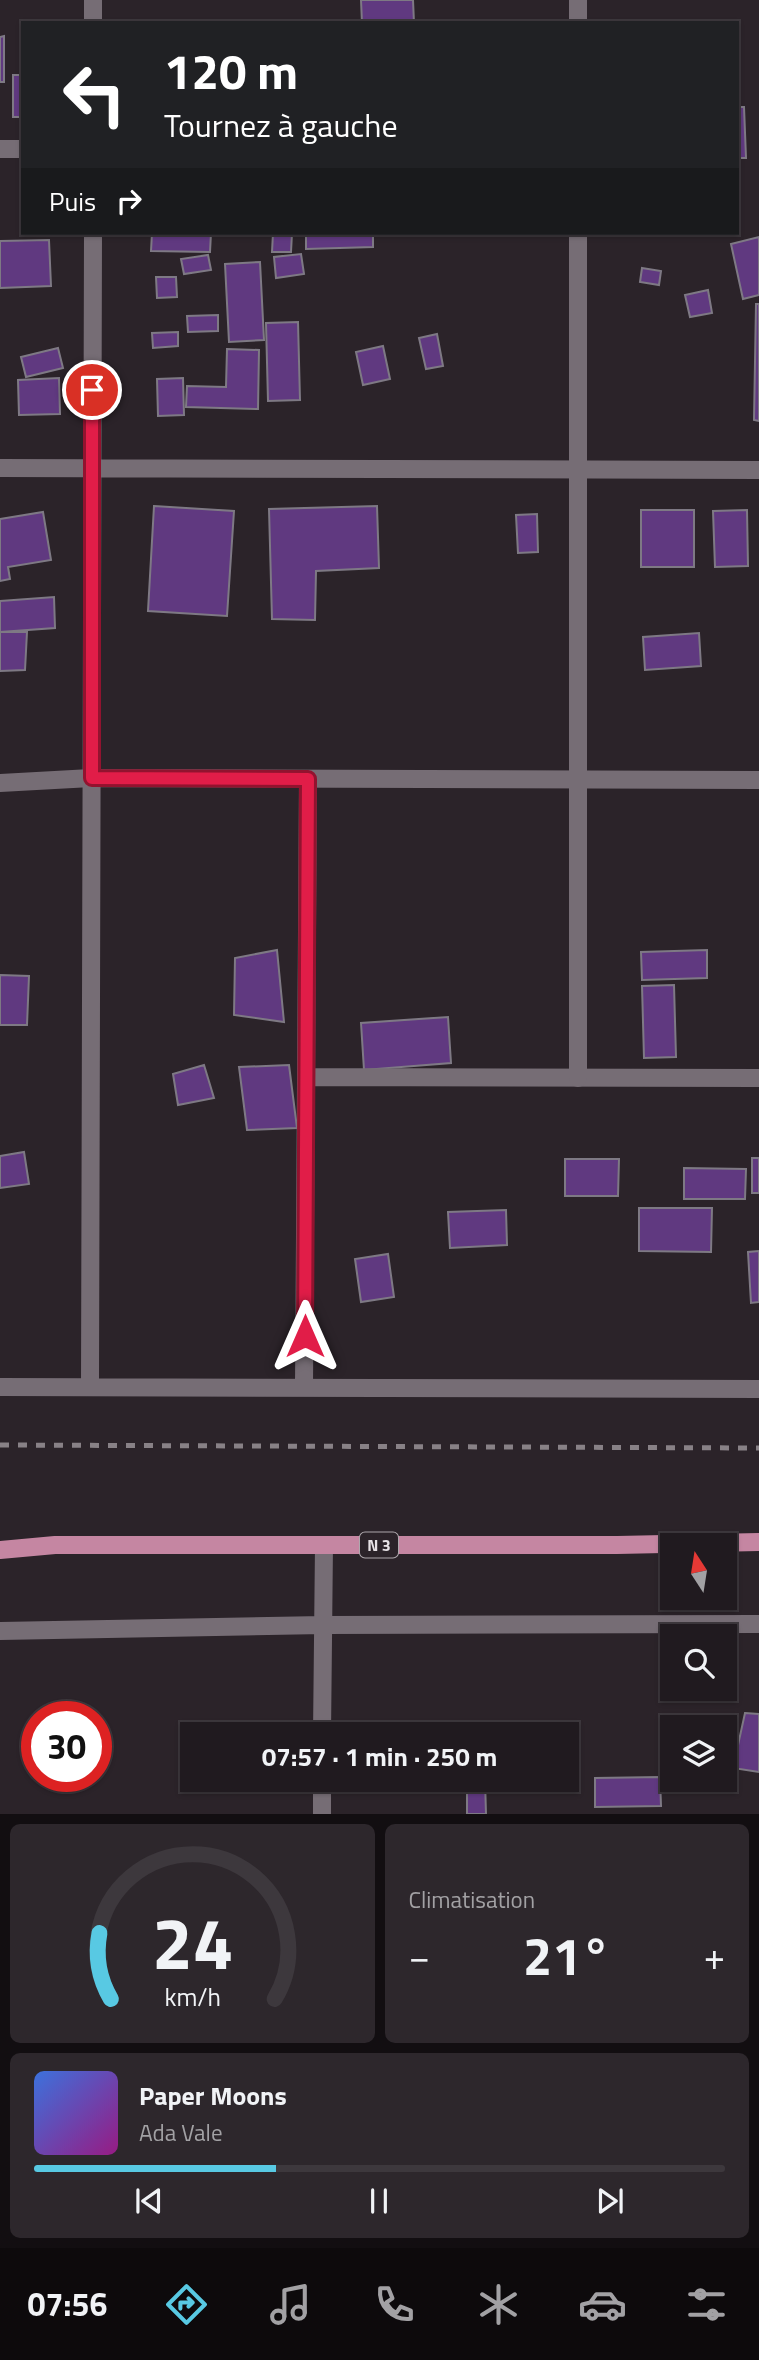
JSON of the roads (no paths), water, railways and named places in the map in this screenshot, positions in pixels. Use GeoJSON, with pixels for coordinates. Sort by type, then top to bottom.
{"type":"FeatureCollection","features":[{"type":"Feature","properties":{"kind":"main road","name":"N 3"},"geometry":{"type":"LineString","coordinates":[[0,1550],[55,1545],[617,1545],[759,1542]]}},
{"type":"Feature","properties":{"kind":"street"},"geometry":{"type":"LineString","coordinates":[[93,0],[93,21]]}},
{"type":"Feature","properties":{"kind":"street"},"geometry":{"type":"LineString","coordinates":[[578,0],[578,21]]}},
{"type":"Feature","properties":{"kind":"street"},"geometry":{"type":"LineString","coordinates":[[0,149],[21,149]]}},
{"type":"Feature","properties":{"kind":"street"},"geometry":{"type":"LineString","coordinates":[[90,1387],[93,235]]}},
{"type":"Feature","properties":{"kind":"street"},"geometry":{"type":"LineString","coordinates":[[578,235],[578,1077]]}},
{"type":"Feature","properties":{"kind":"street"},"geometry":{"type":"LineString","coordinates":[[0,468],[759,470]]}},
{"type":"Feature","properties":{"kind":"street"},"geometry":{"type":"LineString","coordinates":[[0,783],[92,778],[759,780]]}},
{"type":"Feature","properties":{"kind":"street"},"geometry":{"type":"LineString","coordinates":[[304,1388],[308,779]]}},
{"type":"Feature","properties":{"kind":"street"},"geometry":{"type":"LineString","coordinates":[[306,1077],[759,1078]]}},
{"type":"Feature","properties":{"kind":"street"},"geometry":{"type":"LineString","coordinates":[[0,1387],[759,1389]]}},
{"type":"Feature","properties":{"kind":"street"},"geometry":{"type":"LineString","coordinates":[[323,1722],[324,1545]]}},
{"type":"Feature","properties":{"kind":"street"},"geometry":{"type":"LineString","coordinates":[[0,1631],[323,1625],[759,1624]]}},
{"type":"Feature","properties":{"kind":"street"},"geometry":{"type":"LineString","coordinates":[[322,1792],[322,1814]]}},
{"type":"Feature","properties":{"kind":"railway"},"geometry":{"type":"LineString","coordinates":[[0,1445],[759,1448]]}}]}
